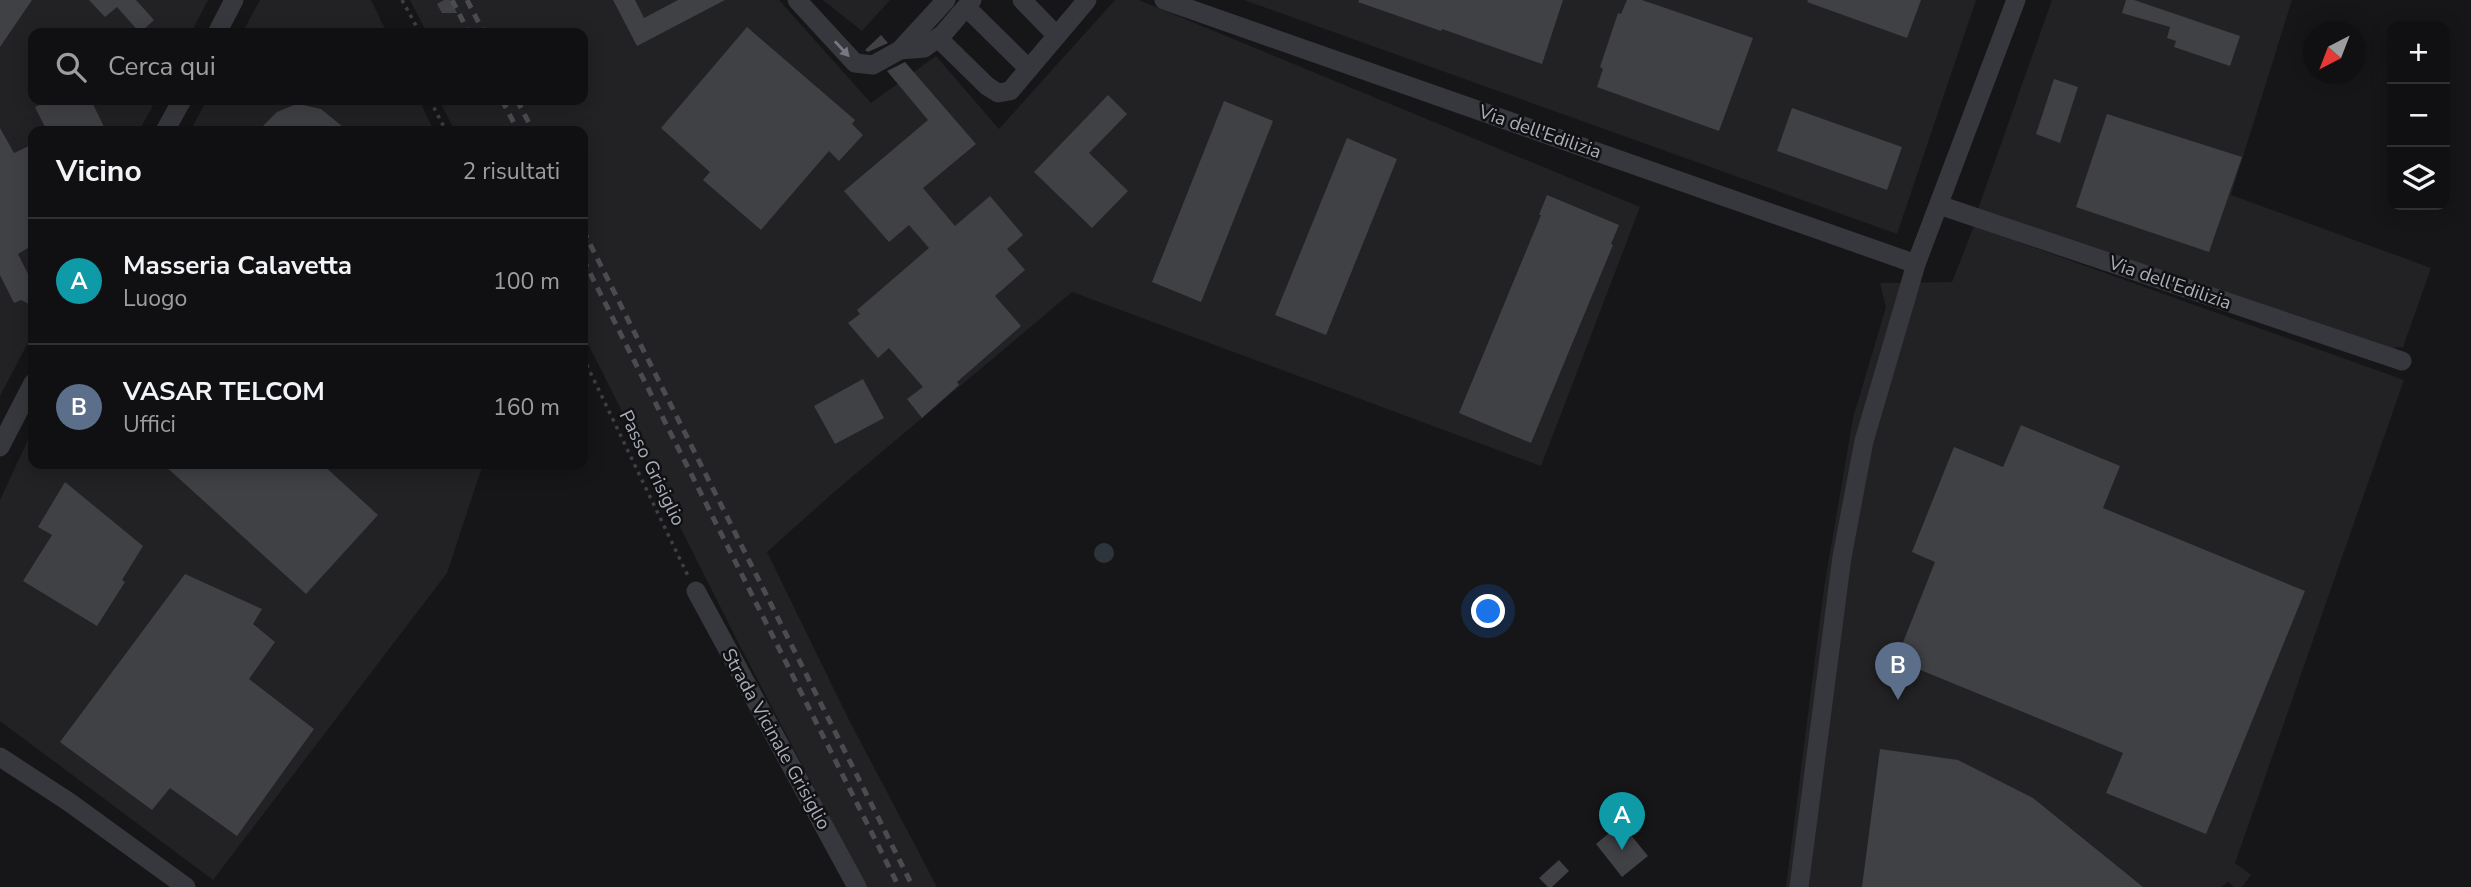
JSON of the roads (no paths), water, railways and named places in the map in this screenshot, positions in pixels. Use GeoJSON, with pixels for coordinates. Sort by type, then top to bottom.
{"type":"FeatureCollection","features":[{"type":"Feature","properties":{"kind":"street"},"geometry":{"type":"LineString","coordinates":[[220,28],[234,0]]}},
{"type":"Feature","properties":{"kind":"street"},"geometry":{"type":"LineString","coordinates":[[797,0],[855,63],[873,65],[900,50],[946,0]]}},
{"type":"Feature","properties":{"kind":"street"},"geometry":{"type":"LineString","coordinates":[[1022,0],[1057,36]]}},
{"type":"Feature","properties":{"kind":"street"},"geometry":{"type":"LineString","coordinates":[[938,37],[987,86],[998,93],[1010,91],[1087,0]]}},
{"type":"Feature","properties":{"kind":"street","name":"Via dell'Edilizia"},"geometry":{"type":"LineString","coordinates":[[1164,0],[1916,264]]}},
{"type":"Feature","properties":{"kind":"street"},"geometry":{"type":"LineString","coordinates":[[1798,887],[1842,557],[1864,441],[1916,264],[2016,0]]}},
{"type":"Feature","properties":{"kind":"street"},"geometry":{"type":"LineString","coordinates":[[900,50],[925,48],[969,4],[1029,69]]}},
{"type":"Feature","properties":{"kind":"street"},"geometry":{"type":"LineString","coordinates":[[168,126],[179,105]]}},
{"type":"Feature","properties":{"kind":"street","name":"Via dell'Edilizia"},"geometry":{"type":"LineString","coordinates":[[1939,205],[2402,361]]}},
{"type":"Feature","properties":{"kind":"street"},"geometry":{"type":"LineString","coordinates":[[0,447],[28,393]]}},
{"type":"Feature","properties":{"kind":"street","name":"Strada Vicinale Grisiglio"},"geometry":{"type":"LineString","coordinates":[[696,592],[856,887]]}},
{"type":"Feature","properties":{"kind":"street"},"geometry":{"type":"LineString","coordinates":[[0,757],[69,802],[187,887]]}},
{"type":"Feature","properties":{"kind":"railway"},"geometry":{"type":"LineString","coordinates":[[452,0],[466,28]]}},
{"type":"Feature","properties":{"kind":"railway"},"geometry":{"type":"LineString","coordinates":[[467,0],[481,28]]}},
{"type":"Feature","properties":{"kind":"railway"},"geometry":{"type":"LineString","coordinates":[[505,105],[515,126]]}},
{"type":"Feature","properties":{"kind":"railway"},"geometry":{"type":"LineString","coordinates":[[520,105],[530,126]]}},
{"type":"Feature","properties":{"kind":"railway"},"geometry":{"type":"LineString","coordinates":[[588,240],[913,887]]}},
{"type":"Feature","properties":{"kind":"railway"},"geometry":{"type":"LineString","coordinates":[[588,269],[899,887]]}},
{"type":"Feature","properties":{"kind":"place","name":"VASAR TELCOM"},"geometry":{"type":"Point","coordinates":[1898,700]}},
{"type":"Feature","properties":{"kind":"place","name":"Masseria Calavetta"},"geometry":{"type":"Point","coordinates":[1622,850]}}]}
